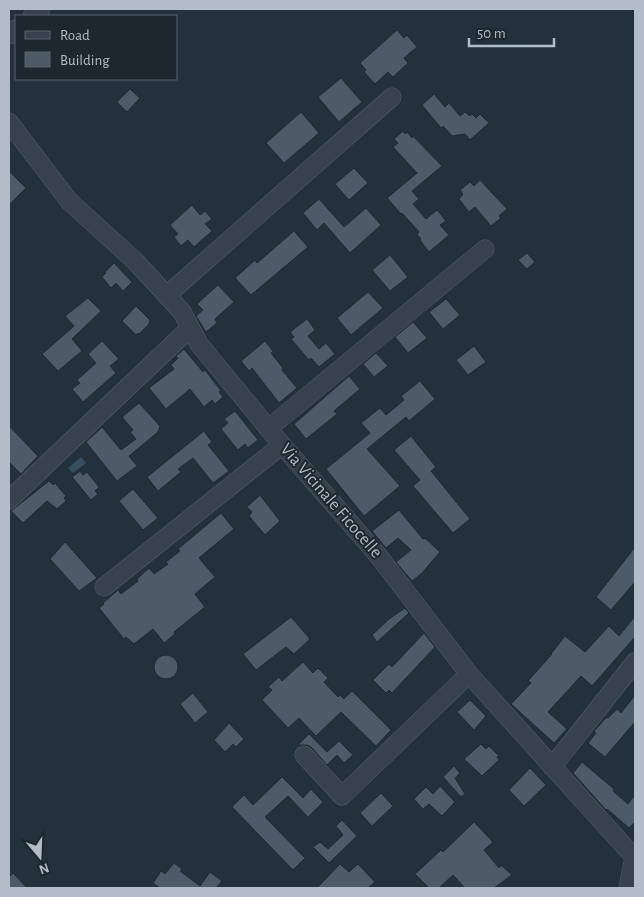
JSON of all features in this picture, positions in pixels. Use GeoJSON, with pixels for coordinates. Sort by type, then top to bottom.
{"type":"FeatureCollection","features":[{"type":"Feature","properties":{"kind":"street"},"geometry":{"type":"LineString","coordinates":[[167,295],[392,97]]}},
{"type":"Feature","properties":{"kind":"street","name":"Via Vicinale Ficocelle"},"geometry":{"type":"LineString","coordinates":[[9,122],[69,201],[135,261],[182,312],[198,344],[282,445],[377,554],[469,674],[634,856],[628,888]]}},
{"type":"Feature","properties":{"kind":"street"},"geometry":{"type":"LineString","coordinates":[[269,428],[486,249]]}},
{"type":"Feature","properties":{"kind":"street"},"geometry":{"type":"LineString","coordinates":[[9,500],[190,328]]}},
{"type":"Feature","properties":{"kind":"street"},"geometry":{"type":"LineString","coordinates":[[104,587],[282,445]]}},
{"type":"Feature","properties":{"kind":"street"},"geometry":{"type":"LineString","coordinates":[[552,767],[635,662]]}},
{"type":"Feature","properties":{"kind":"street"},"geometry":{"type":"LineString","coordinates":[[304,755],[342,796],[469,674]]}},
{"type":"Feature","properties":{"kind":"water"},"geometry":{"type":"Polygon","coordinates":[[[81,457],[86,463],[73,473],[68,468],[81,457]]]}},
{"type":"Feature","properties":{"kind":"building"},"geometry":{"type":"Polygon","coordinates":[[[397,30],[404,38],[407,35],[417,47],[404,58],[408,63],[393,77],[388,72],[375,84],[364,72],[366,70],[360,63],[397,30]]]}},
{"type":"Feature","properties":{"kind":"building"},"geometry":{"type":"Polygon","coordinates":[[[341,78],[362,102],[339,122],[318,97],[341,78]]]}},
{"type":"Feature","properties":{"kind":"building"},"geometry":{"type":"Polygon","coordinates":[[[130,89],[140,98],[127,112],[117,102],[130,89]]]}},
{"type":"Feature","properties":{"kind":"building"},"geometry":{"type":"Polygon","coordinates":[[[434,94],[445,107],[449,103],[460,116],[465,112],[470,116],[472,114],[476,118],[480,114],[489,123],[470,140],[465,134],[452,136],[443,126],[441,128],[422,105],[434,94]]]}},
{"type":"Feature","properties":{"kind":"building"},"geometry":{"type":"Polygon","coordinates":[[[301,112],[319,133],[284,163],[266,143],[301,112]]]}},
{"type":"Feature","properties":{"kind":"building"},"geometry":{"type":"Polygon","coordinates":[[[403,131],[405,134],[407,132],[412,138],[413,136],[442,166],[412,191],[419,199],[413,204],[426,219],[437,210],[446,221],[440,225],[449,235],[429,252],[417,234],[419,232],[387,198],[417,173],[393,147],[398,143],[394,139],[403,131]]]}},
{"type":"Feature","properties":{"kind":"building"},"geometry":{"type":"Polygon","coordinates":[[[354,168],[368,183],[349,200],[335,184],[354,168]]]}},
{"type":"Feature","properties":{"kind":"building"},"geometry":{"type":"Polygon","coordinates":[[[9,171],[26,188],[9,205],[9,171]]]}},
{"type":"Feature","properties":{"kind":"building"},"geometry":{"type":"Polygon","coordinates":[[[480,180],[507,209],[499,216],[501,218],[491,226],[475,207],[469,212],[459,199],[463,194],[460,190],[470,182],[474,186],[480,180]]]}},
{"type":"Feature","properties":{"kind":"building"},"geometry":{"type":"Polygon","coordinates":[[[319,199],[344,227],[366,208],[381,225],[350,253],[324,223],[317,230],[303,213],[319,199]]]}},
{"type":"Feature","properties":{"kind":"building"},"geometry":{"type":"Polygon","coordinates":[[[192,205],[200,215],[205,211],[212,219],[205,224],[212,231],[194,247],[188,240],[181,246],[174,237],[178,234],[170,225],[192,205]]]}},
{"type":"Feature","properties":{"kind":"building"},"geometry":{"type":"Polygon","coordinates":[[[294,231],[308,247],[251,295],[235,278],[255,260],[257,263],[294,231]]]}},
{"type":"Feature","properties":{"kind":"building"},"geometry":{"type":"Polygon","coordinates":[[[527,253],[535,262],[527,269],[518,260],[527,253]]]}},
{"type":"Feature","properties":{"kind":"building"},"geometry":{"type":"Polygon","coordinates":[[[390,255],[408,277],[390,291],[372,270],[390,255]]]}},
{"type":"Feature","properties":{"kind":"building"},"geometry":{"type":"Polygon","coordinates":[[[114,263],[132,282],[123,291],[116,283],[111,288],[102,277],[114,263]]]}},
{"type":"Feature","properties":{"kind":"building"},"geometry":{"type":"Polygon","coordinates":[[[218,285],[234,302],[215,319],[217,323],[206,332],[196,316],[203,310],[197,304],[218,285]]]}},
{"type":"Feature","properties":{"kind":"building"},"geometry":{"type":"Polygon","coordinates":[[[368,292],[383,308],[351,335],[337,318],[368,292]]]}},
{"type":"Feature","properties":{"kind":"building"},"geometry":{"type":"Polygon","coordinates":[[[88,298],[101,311],[72,339],[82,351],[58,371],[42,354],[74,326],[65,316],[88,298]]]}},
{"type":"Feature","properties":{"kind":"building"},"geometry":{"type":"Polygon","coordinates":[[[446,299],[460,315],[443,329],[429,312],[446,299]]]}},
{"type":"Feature","properties":{"kind":"building"},"geometry":{"type":"Polygon","coordinates":[[[136,306],[150,320],[149,324],[136,335],[122,321],[136,306]]]}},
{"type":"Feature","properties":{"kind":"building"},"geometry":{"type":"Polygon","coordinates":[[[307,319],[315,330],[308,336],[319,349],[326,343],[335,354],[319,367],[311,358],[309,360],[291,339],[294,337],[290,332],[307,319]]]}},
{"type":"Feature","properties":{"kind":"building"},"geometry":{"type":"Polygon","coordinates":[[[413,322],[427,338],[408,353],[395,337],[413,322]]]}},
{"type":"Feature","properties":{"kind":"building"},"geometry":{"type":"Polygon","coordinates":[[[102,341],[119,359],[110,366],[116,373],[83,402],[72,389],[80,383],[77,380],[96,363],[88,354],[102,341]]]}},
{"type":"Feature","properties":{"kind":"building"},"geometry":{"type":"Polygon","coordinates":[[[265,341],[273,351],[271,353],[283,368],[282,370],[297,388],[279,403],[252,368],[249,371],[241,361],[265,341]]]}},
{"type":"Feature","properties":{"kind":"building"},"geometry":{"type":"Polygon","coordinates":[[[474,346],[486,362],[468,375],[456,360],[474,346]]]}},
{"type":"Feature","properties":{"kind":"building"},"geometry":{"type":"Polygon","coordinates":[[[184,349],[203,372],[205,370],[221,391],[219,392],[223,397],[215,404],[212,400],[204,407],[190,389],[166,409],[149,388],[174,369],[171,365],[178,358],[176,356],[184,349]]]}},
{"type":"Feature","properties":{"kind":"building"},"geometry":{"type":"Polygon","coordinates":[[[376,353],[388,366],[374,377],[363,364],[376,353]]]}},
{"type":"Feature","properties":{"kind":"building"},"geometry":{"type":"Polygon","coordinates":[[[349,376],[360,389],[334,411],[337,414],[306,439],[294,424],[349,376]]]}},
{"type":"Feature","properties":{"kind":"building"},"geometry":{"type":"Polygon","coordinates":[[[420,381],[435,399],[409,421],[406,417],[367,449],[400,486],[364,516],[326,469],[370,433],[361,423],[380,408],[386,415],[404,400],[401,396],[420,381]]]}},
{"type":"Feature","properties":{"kind":"building"},"geometry":{"type":"Polygon","coordinates":[[[139,403],[160,426],[158,432],[129,456],[137,466],[117,481],[86,442],[102,427],[121,450],[136,439],[130,432],[133,430],[122,417],[139,403]]]}},
{"type":"Feature","properties":{"kind":"building"},"geometry":{"type":"Polygon","coordinates":[[[235,411],[258,440],[248,448],[245,444],[238,450],[221,429],[228,423],[224,419],[235,411]]]}},
{"type":"Feature","properties":{"kind":"building"},"geometry":{"type":"Polygon","coordinates":[[[9,426],[38,456],[21,474],[9,462],[9,426]]]}},
{"type":"Feature","properties":{"kind":"building"},"geometry":{"type":"Polygon","coordinates":[[[204,431],[212,442],[208,445],[229,471],[213,483],[193,458],[178,469],[181,472],[158,491],[147,477],[204,431]]]}},
{"type":"Feature","properties":{"kind":"building"},"geometry":{"type":"Polygon","coordinates":[[[411,436],[436,467],[431,471],[470,519],[453,533],[413,486],[420,480],[394,450],[411,436]]]}},
{"type":"Feature","properties":{"kind":"building"},"geometry":{"type":"Polygon","coordinates":[[[80,471],[83,475],[87,472],[99,487],[95,491],[98,494],[91,500],[72,477],[80,471]]]}},
{"type":"Feature","properties":{"kind":"building"},"geometry":{"type":"Polygon","coordinates":[[[49,481],[53,485],[55,483],[66,496],[64,498],[66,501],[57,509],[47,501],[23,523],[11,511],[49,481]]]}},
{"type":"Feature","properties":{"kind":"building"},"geometry":{"type":"Polygon","coordinates":[[[133,489],[158,518],[143,530],[119,501],[133,489]]]}},
{"type":"Feature","properties":{"kind":"building"},"geometry":{"type":"Polygon","coordinates":[[[260,495],[280,521],[265,535],[249,516],[252,512],[247,507],[260,495]]]}},
{"type":"Feature","properties":{"kind":"building"},"geometry":{"type":"Polygon","coordinates":[[[399,510],[423,539],[425,538],[440,552],[422,573],[412,581],[396,562],[411,550],[398,538],[386,548],[372,531],[399,510]]]}},
{"type":"Feature","properties":{"kind":"building"},"geometry":{"type":"Polygon","coordinates":[[[221,513],[234,529],[199,558],[215,577],[195,594],[205,607],[174,632],[175,634],[164,643],[153,629],[134,644],[126,637],[124,639],[99,608],[118,590],[121,594],[138,581],[137,579],[149,568],[154,574],[168,564],[166,562],[180,551],[178,549],[221,513]]]}},
{"type":"Feature","properties":{"kind":"building"},"geometry":{"type":"Polygon","coordinates":[[[65,542],[97,578],[79,591],[50,559],[65,542]]]}},
{"type":"Feature","properties":{"kind":"building"},"geometry":{"type":"Polygon","coordinates":[[[635,547],[635,582],[611,610],[596,597],[635,547]]]}},
{"type":"Feature","properties":{"kind":"building"},"geometry":{"type":"Polygon","coordinates":[[[405,608],[409,613],[377,642],[372,635],[389,619],[405,608]]]}},
{"type":"Feature","properties":{"kind":"building"},"geometry":{"type":"Polygon","coordinates":[[[635,616],[635,637],[592,686],[581,676],[548,712],[567,729],[554,743],[511,704],[531,683],[528,681],[565,636],[585,652],[609,626],[619,636],[635,616]]]}},
{"type":"Feature","properties":{"kind":"building"},"geometry":{"type":"Polygon","coordinates":[[[291,617],[310,639],[294,654],[286,647],[256,670],[243,654],[291,617]]]}},
{"type":"Feature","properties":{"kind":"building"},"geometry":{"type":"Polygon","coordinates":[[[424,633],[435,647],[392,693],[389,690],[386,693],[373,680],[389,664],[392,667],[424,633]]]}},
{"type":"Feature","properties":{"kind":"building"},"geometry":{"type":"Polygon","coordinates":[[[166,655],[175,658],[178,667],[175,676],[166,679],[157,676],[154,667],[157,658],[166,655]]]}},
{"type":"Feature","properties":{"kind":"building"},"geometry":{"type":"Polygon","coordinates":[[[303,662],[313,673],[318,668],[328,678],[324,682],[338,697],[340,695],[344,699],[352,691],[391,730],[376,746],[341,712],[316,736],[299,718],[288,728],[262,700],[272,690],[268,687],[279,677],[282,681],[303,662]]]}},
{"type":"Feature","properties":{"kind":"building"},"geometry":{"type":"Polygon","coordinates":[[[193,693],[208,712],[195,723],[180,704],[193,693]]]}},
{"type":"Feature","properties":{"kind":"building"},"geometry":{"type":"Polygon","coordinates":[[[635,695],[635,722],[605,757],[588,743],[596,733],[594,731],[607,717],[617,709],[621,713],[635,695]]]}},
{"type":"Feature","properties":{"kind":"building"},"geometry":{"type":"Polygon","coordinates":[[[470,700],[486,716],[474,730],[457,712],[470,700]]]}},
{"type":"Feature","properties":{"kind":"building"},"geometry":{"type":"Polygon","coordinates":[[[229,723],[244,739],[236,747],[233,744],[225,752],[214,740],[229,723]]]}},
{"type":"Feature","properties":{"kind":"building"},"geometry":{"type":"Polygon","coordinates":[[[309,734],[327,752],[339,741],[353,755],[344,763],[337,755],[327,765],[311,747],[298,745],[309,734]]]}},
{"type":"Feature","properties":{"kind":"building"},"geometry":{"type":"Polygon","coordinates":[[[481,744],[486,749],[489,746],[499,756],[497,757],[499,760],[482,776],[464,759],[481,744]]]}},
{"type":"Feature","properties":{"kind":"building"},"geometry":{"type":"Polygon","coordinates":[[[582,762],[614,789],[613,791],[628,804],[635,795],[635,822],[629,828],[606,810],[573,773],[582,762]]]}},
{"type":"Feature","properties":{"kind":"building"},"geometry":{"type":"Polygon","coordinates":[[[454,766],[460,773],[455,778],[465,794],[461,797],[443,777],[454,766]]]}},
{"type":"Feature","properties":{"kind":"building"},"geometry":{"type":"Polygon","coordinates":[[[530,768],[546,785],[524,806],[509,790],[530,768]]]}},
{"type":"Feature","properties":{"kind":"building"},"geometry":{"type":"Polygon","coordinates":[[[282,777],[303,798],[311,789],[323,802],[308,817],[288,796],[265,817],[305,858],[293,870],[232,807],[244,795],[253,805],[282,777]]]}},
{"type":"Feature","properties":{"kind":"building"},"geometry":{"type":"Polygon","coordinates":[[[440,786],[455,802],[442,816],[429,804],[423,809],[414,799],[426,787],[433,794],[440,786]]]}},
{"type":"Feature","properties":{"kind":"building"},"geometry":{"type":"Polygon","coordinates":[[[381,793],[393,806],[372,826],[360,813],[381,793]]]}},
{"type":"Feature","properties":{"kind":"building"},"geometry":{"type":"Polygon","coordinates":[[[342,820],[357,836],[329,863],[313,847],[320,842],[328,849],[343,835],[336,826],[342,820]]]}},
{"type":"Feature","properties":{"kind":"building"},"geometry":{"type":"Polygon","coordinates":[[[474,822],[493,842],[484,850],[499,868],[501,865],[512,875],[494,888],[465,888],[453,875],[439,888],[429,888],[415,874],[441,850],[443,852],[474,822]]]}},
{"type":"Feature","properties":{"kind":"building"},"geometry":{"type":"Polygon","coordinates":[[[174,863],[182,869],[180,871],[200,886],[210,872],[222,881],[216,888],[160,888],[153,883],[161,871],[165,874],[174,863]]]}},
{"type":"Feature","properties":{"kind":"building"},"geometry":{"type":"Polygon","coordinates":[[[340,864],[349,872],[358,864],[375,882],[368,888],[317,888],[340,864]]]}},
{"type":"Feature","properties":{"kind":"building"},"geometry":{"type":"Polygon","coordinates":[[[13,873],[27,888],[9,888],[9,877],[13,873]]]}}]}
